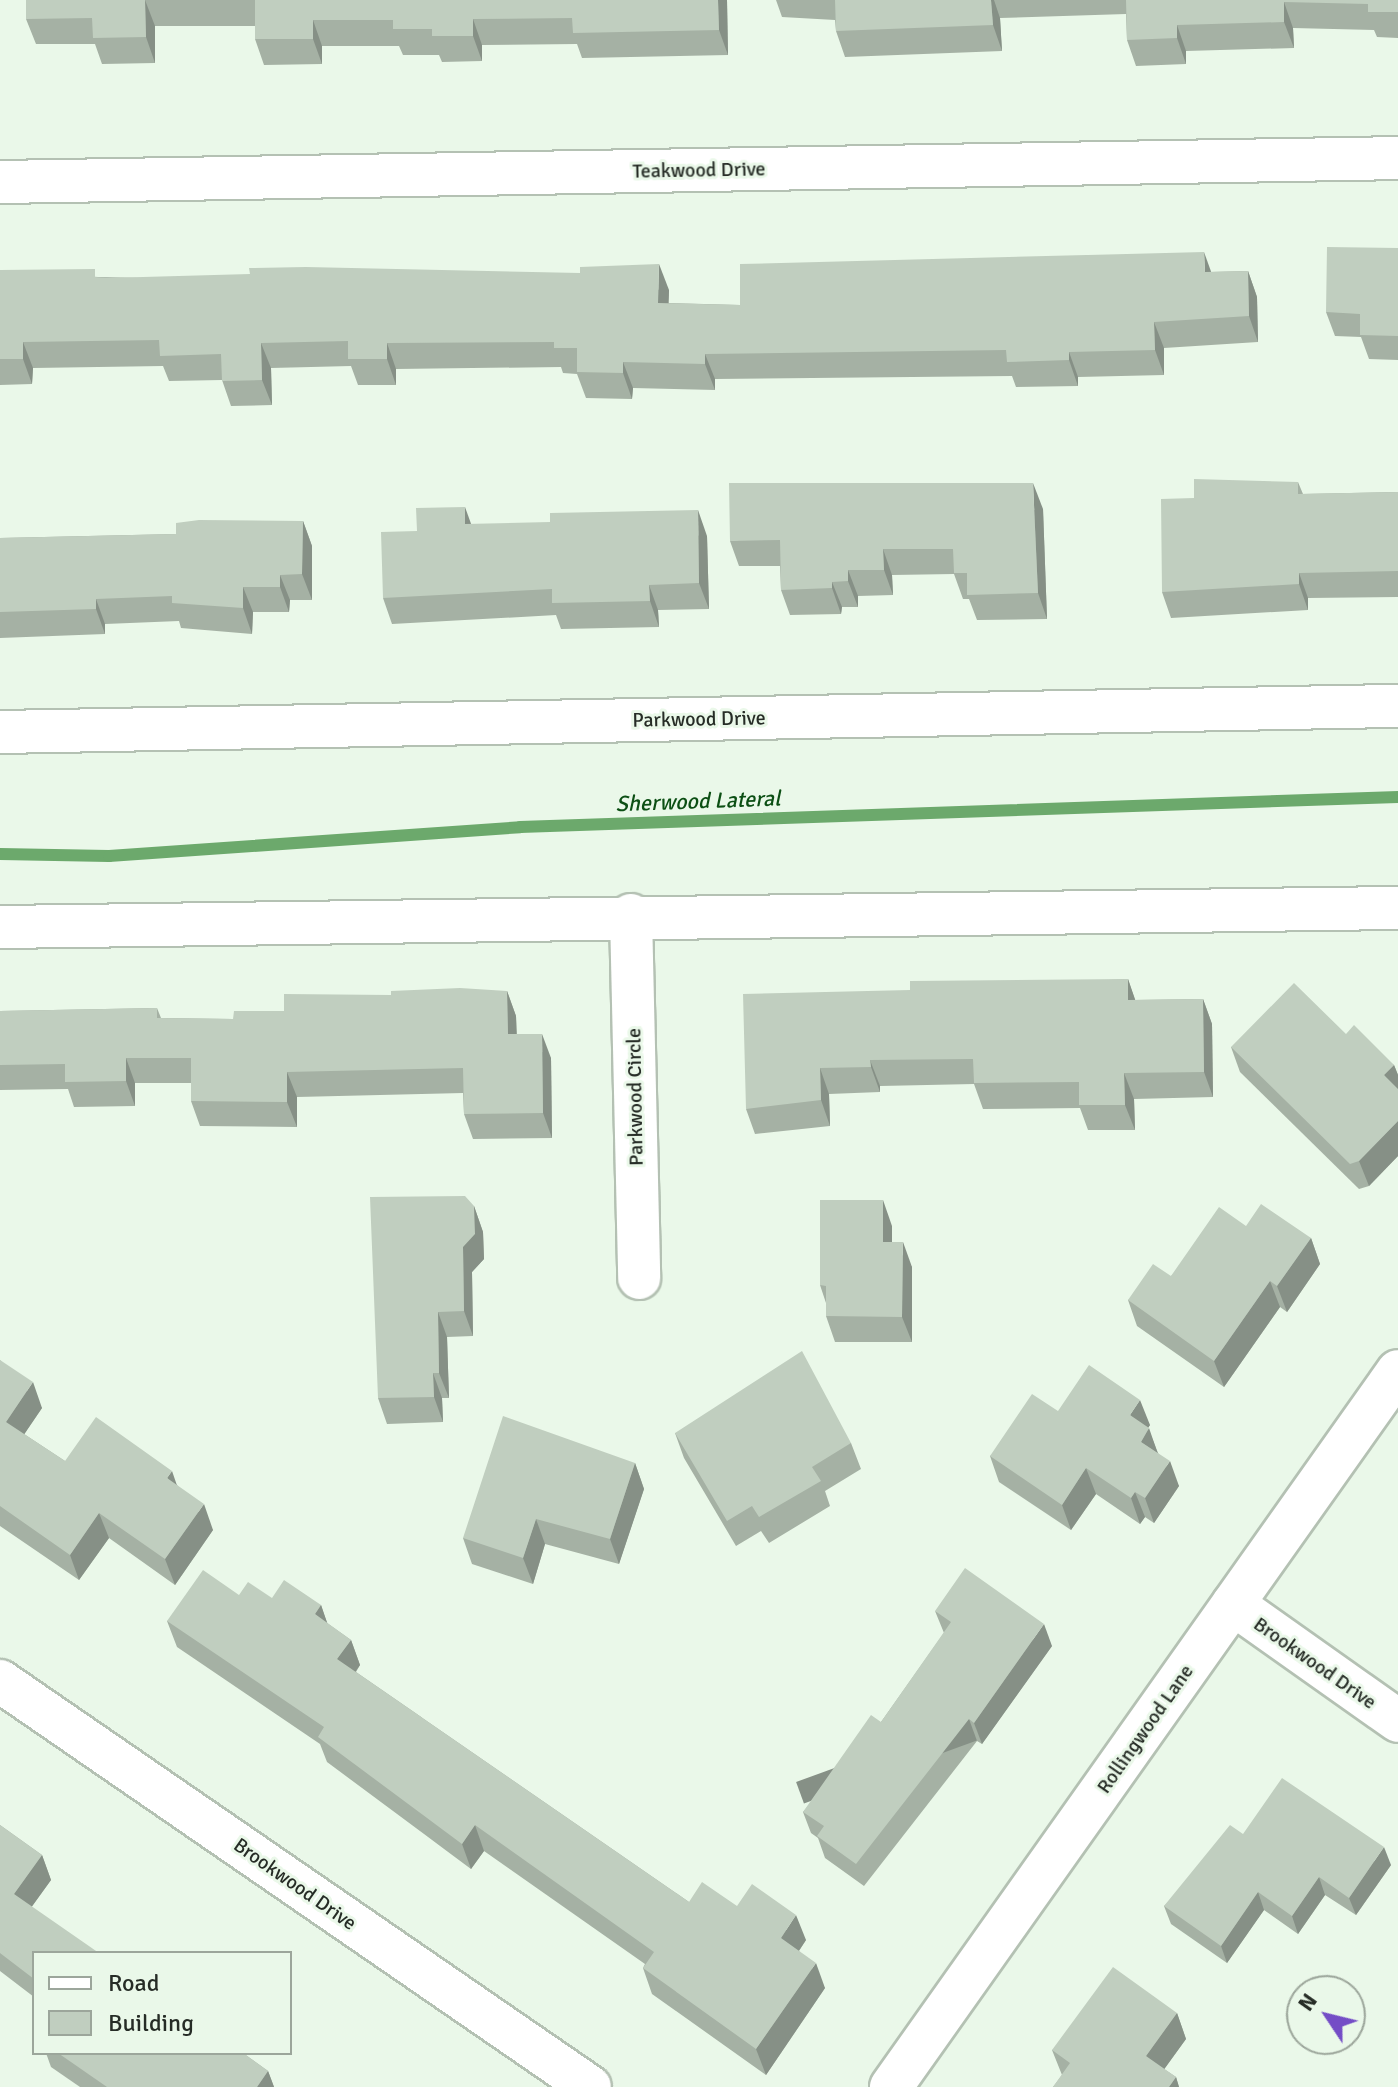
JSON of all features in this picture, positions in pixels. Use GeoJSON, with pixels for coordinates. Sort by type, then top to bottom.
{"type":"FeatureCollection","features":[{"type":"Feature","properties":{"kind":"street","name":"Teakwood Drive"},"geometry":{"type":"LineString","coordinates":[[0,182],[1398,158]]}},
{"type":"Feature","properties":{"kind":"street","name":"Parkwood Drive"},"geometry":{"type":"LineString","coordinates":[[0,732],[1398,706]]}},
{"type":"Feature","properties":{"kind":"street"},"geometry":{"type":"LineString","coordinates":[[0,927],[631,915],[1398,908]]}},
{"type":"Feature","properties":{"kind":"street","name":"Parkwood Circle"},"geometry":{"type":"LineString","coordinates":[[631,915],[639,1278]]}},
{"type":"Feature","properties":{"kind":"street","name":"Rollingwood Lane"},"geometry":{"type":"LineString","coordinates":[[891,2087],[1398,1371]]}},
{"type":"Feature","properties":{"kind":"street","name":"Brookwood Drive"},"geometry":{"type":"LineString","coordinates":[[1233,1604],[1398,1721]]}},
{"type":"Feature","properties":{"kind":"street","name":"Brookwood Drive"},"geometry":{"type":"LineString","coordinates":[[0,1681],[590,2087]]}},
{"type":"Feature","properties":{"kind":"building"},"geometry":{"type":"Polygon","coordinates":[[[26,0],[145,0],[146,37],[93,38],[92,18],[26,19],[26,0]]]}},
{"type":"Feature","properties":{"kind":"building"},"geometry":{"type":"Polygon","coordinates":[[[255,0],[718,0],[719,30],[573,33],[572,18],[473,19],[473,36],[432,36],[432,29],[393,29],[393,20],[313,20],[313,39],[255,39],[255,0]]]}},
{"type":"Feature","properties":{"kind":"building"},"geometry":{"type":"Polygon","coordinates":[[[835,0],[991,0],[993,25],[836,31],[835,0]]]}},
{"type":"Feature","properties":{"kind":"building"},"geometry":{"type":"Polygon","coordinates":[[[1126,0],[1398,0],[1398,12],[1368,12],[1368,4],[1284,2],[1284,22],[1177,25],[1177,38],[1127,40],[1126,0]]]}},
{"type":"Feature","properties":{"kind":"building"},"geometry":{"type":"Polygon","coordinates":[[[1327,247],[1398,248],[1398,336],[1360,335],[1360,314],[1326,312],[1327,247]]]}},
{"type":"Feature","properties":{"kind":"building"},"geometry":{"type":"Polygon","coordinates":[[[1204,252],[1205,272],[1248,271],[1249,316],[1154,322],[1155,350],[1069,352],[1069,360],[1007,362],[1006,350],[705,354],[705,364],[623,362],[623,373],[577,372],[577,348],[554,348],[554,342],[387,343],[387,359],[348,359],[348,341],[261,343],[262,380],[222,381],[221,354],[160,356],[159,340],[23,342],[23,359],[0,359],[0,270],[95,269],[95,277],[107,278],[250,274],[249,268],[306,267],[580,273],[580,267],[659,264],[658,303],[740,305],[740,264],[1204,252]]]}},
{"type":"Feature","properties":{"kind":"building"},"geometry":{"type":"Polygon","coordinates":[[[1194,479],[1298,482],[1298,494],[1398,492],[1398,571],[1299,573],[1299,584],[1162,592],[1161,499],[1194,498],[1194,479]]]}},
{"type":"Feature","properties":{"kind":"building"},"geometry":{"type":"Polygon","coordinates":[[[729,483],[1033,483],[1038,593],[967,595],[967,573],[954,573],[953,549],[883,549],[884,570],[848,570],[848,581],[832,582],[832,588],[781,590],[780,540],[730,541],[729,483]]]}},
{"type":"Feature","properties":{"kind":"building"},"geometry":{"type":"Polygon","coordinates":[[[465,507],[465,524],[550,522],[550,513],[698,510],[699,583],[649,585],[650,601],[552,603],[552,589],[383,598],[381,532],[417,531],[416,508],[465,507]]]}},
{"type":"Feature","properties":{"kind":"building"},"geometry":{"type":"Polygon","coordinates":[[[199,520],[303,521],[302,574],[280,575],[280,587],[243,587],[243,608],[172,603],[172,596],[96,599],[96,609],[0,612],[0,538],[176,534],[176,523],[199,520]]]}},
{"type":"Feature","properties":{"kind":"building"},"geometry":{"type":"Polygon","coordinates":[[[1128,979],[1128,1000],[1203,999],[1204,1072],[1124,1073],[1125,1105],[1079,1105],[1079,1082],[974,1083],[973,1059],[870,1060],[871,1067],[820,1068],[821,1100],[746,1109],[743,994],[910,990],[910,981],[1128,979]]]}},
{"type":"Feature","properties":{"kind":"building"},"geometry":{"type":"Polygon","coordinates":[[[1294,983],[1346,1034],[1354,1025],[1394,1065],[1384,1075],[1398,1089],[1398,1121],[1359,1161],[1350,1164],[1231,1047],[1294,983]]]}},
{"type":"Feature","properties":{"kind":"building"},"geometry":{"type":"Polygon","coordinates":[[[460,988],[507,991],[508,1034],[542,1034],[543,1113],[464,1114],[463,1068],[287,1072],[287,1102],[191,1101],[191,1058],[126,1058],[126,1081],[65,1082],[65,1064],[0,1065],[0,1011],[157,1008],[157,1018],[233,1019],[234,1011],[284,1011],[284,994],[391,995],[391,991],[460,988]]]}},
{"type":"Feature","properties":{"kind":"building"},"geometry":{"type":"Polygon","coordinates":[[[465,1196],[474,1206],[475,1234],[463,1247],[464,1311],[438,1312],[439,1373],[433,1373],[434,1397],[378,1398],[370,1197],[465,1196]]]}},
{"type":"Feature","properties":{"kind":"building"},"geometry":{"type":"Polygon","coordinates":[[[820,1200],[883,1200],[883,1242],[903,1242],[902,1317],[826,1316],[826,1286],[820,1285],[820,1200]]]}},
{"type":"Feature","properties":{"kind":"building"},"geometry":{"type":"Polygon","coordinates":[[[1261,1204],[1311,1238],[1277,1286],[1270,1281],[1214,1361],[1128,1300],[1153,1264],[1171,1276],[1219,1207],[1246,1226],[1261,1204]]]}},
{"type":"Feature","properties":{"kind":"building"},"geometry":{"type":"Polygon","coordinates":[[[802,1351],[851,1443],[812,1467],[821,1481],[759,1517],[752,1506],[727,1521],[675,1433],[802,1351]]]}},
{"type":"Feature","properties":{"kind":"building"},"geometry":{"type":"Polygon","coordinates":[[[0,1360],[33,1382],[6,1422],[65,1461],[96,1417],[172,1471],[167,1478],[204,1504],[165,1559],[99,1513],[70,1555],[0,1506],[0,1360]]]}},
{"type":"Feature","properties":{"kind":"building"},"geometry":{"type":"Polygon","coordinates":[[[1089,1365],[1140,1400],[1130,1415],[1149,1428],[1141,1442],[1170,1461],[1145,1498],[1135,1492],[1131,1498],[1086,1468],[1062,1505],[990,1456],[1032,1394],[1058,1411],[1089,1365]]]}},
{"type":"Feature","properties":{"kind":"building"},"geometry":{"type":"Polygon","coordinates":[[[503,1416],[635,1463],[610,1539],[536,1519],[523,1558],[463,1538],[503,1416]]]}},
{"type":"Feature","properties":{"kind":"building"},"geometry":{"type":"Polygon","coordinates":[[[965,1568],[1044,1624],[974,1723],[969,1719],[856,1864],[817,1836],[824,1826],[803,1812],[871,1715],[881,1722],[951,1622],[935,1611],[965,1568]]]}},
{"type":"Feature","properties":{"kind":"building"},"geometry":{"type":"Polygon","coordinates":[[[203,1570],[239,1595],[248,1582],[272,1598],[284,1580],[321,1605],[315,1614],[351,1640],[337,1659],[689,1902],[702,1882],[737,1906],[752,1884],[796,1915],[781,1938],[816,1963],[756,2049],[643,1968],[654,1952],[475,1825],[462,1844],[318,1737],[324,1727],[167,1621],[203,1570]]]}},
{"type":"Feature","properties":{"kind":"building"},"geometry":{"type":"Polygon","coordinates":[[[1282,1778],[1384,1847],[1349,1898],[1319,1877],[1292,1916],[1258,1892],[1221,1946],[1164,1906],[1230,1825],[1243,1834],[1282,1778]]]}},
{"type":"Feature","properties":{"kind":"building"},"geometry":{"type":"Polygon","coordinates":[[[0,1825],[42,1855],[14,1894],[96,1951],[32,1951],[32,1977],[0,1953],[0,1825]]]}},
{"type":"Feature","properties":{"kind":"building"},"geometry":{"type":"Polygon","coordinates":[[[1113,1967],[1177,2013],[1146,2056],[1176,2077],[1169,2087],[1053,2087],[1070,2063],[1052,2050],[1113,1967]]]}},
{"type":"Feature","properties":{"kind":"building"},"geometry":{"type":"Polygon","coordinates":[[[61,2055],[246,2055],[268,2071],[257,2087],[107,2087],[61,2055]]]}},
{"type":"Feature","properties":{"kind":"waterway","name":"Sherwood Lateral"},"geometry":{"type":"LineString","coordinates":[[0,854],[109,856],[520,827],[1398,797]]}}]}
